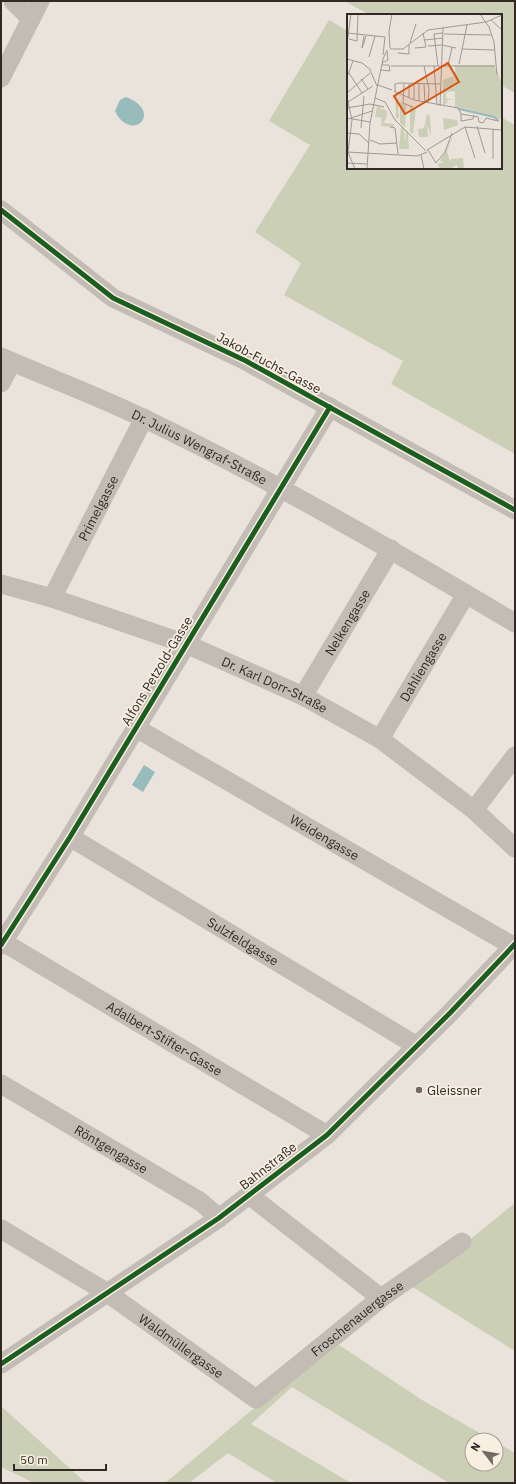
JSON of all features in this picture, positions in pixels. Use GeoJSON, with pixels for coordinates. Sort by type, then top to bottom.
{"type":"FeatureCollection","features":[{"type":"Feature","properties":{"kind":"street"},"geometry":{"type":"LineString","coordinates":[[12,1],[31,19]]}},
{"type":"Feature","properties":{"kind":"street"},"geometry":{"type":"LineString","coordinates":[[1,78],[40,1]]}},
{"type":"Feature","properties":{"kind":"street","name":"Jakob-Fuchs-Gasse"},"geometry":{"type":"LineString","coordinates":[[1,210],[113,298],[246,361],[515,510]]}},
{"type":"Feature","properties":{"kind":"street"},"geometry":{"type":"LineString","coordinates":[[1,383],[7,359]]}},
{"type":"Feature","properties":{"kind":"street","name":"Dr. Julius Wengraf-Straße"},"geometry":{"type":"LineString","coordinates":[[7,359],[144,418],[282,488],[391,549],[515,623]]}},
{"type":"Feature","properties":{"kind":"street","name":"Alfons Petzold-Gasse"},"geometry":{"type":"LineString","coordinates":[[2,944],[70,837],[330,407]]}},
{"type":"Feature","properties":{"kind":"street","name":"Primelgasse"},"geometry":{"type":"LineString","coordinates":[[52,598],[144,418]]}},
{"type":"Feature","properties":{"kind":"street","name":"Nelkengasse"},"geometry":{"type":"LineString","coordinates":[[303,696],[391,549]]}},
{"type":"Feature","properties":{"kind":"street","name":"Dr. Karl Dorr-Straße"},"geometry":{"type":"LineString","coordinates":[[1,584],[52,598],[186,644],[303,696],[380,739],[474,810],[515,848]]}},
{"type":"Feature","properties":{"kind":"street","name":"Dahliengasse"},"geometry":{"type":"LineString","coordinates":[[380,739],[466,594]]}},
{"type":"Feature","properties":{"kind":"street","name":"Weidengasse"},"geometry":{"type":"LineString","coordinates":[[136,728],[514,945]]}},
{"type":"Feature","properties":{"kind":"street"},"geometry":{"type":"LineString","coordinates":[[474,810],[515,756]]}},
{"type":"Feature","properties":{"kind":"street","name":"Sulzfeldgasse"},"geometry":{"type":"LineString","coordinates":[[70,837],[417,1046]]}},
{"type":"Feature","properties":{"kind":"street","name":"Adalbert-Stifter-Gasse"},"geometry":{"type":"LineString","coordinates":[[2,944],[327,1135]]}},
{"type":"Feature","properties":{"kind":"street","name":"Bahnstraße"},"geometry":{"type":"LineString","coordinates":[[1,1364],[106,1292],[219,1218],[327,1135],[417,1046],[514,945]]}},
{"type":"Feature","properties":{"kind":"street","name":"Röntgengasse"},"geometry":{"type":"LineString","coordinates":[[1,1084],[201,1202],[219,1218]]}},
{"type":"Feature","properties":{"kind":"street"},"geometry":{"type":"LineString","coordinates":[[249,1195],[381,1298]]}},
{"type":"Feature","properties":{"kind":"street","name":"Waldmüllergasse"},"geometry":{"type":"LineString","coordinates":[[1,1229],[106,1292],[256,1399]]}},
{"type":"Feature","properties":{"kind":"street","name":"Froschenauergasse"},"geometry":{"type":"LineString","coordinates":[[256,1399],[381,1298],[462,1242]]}},
{"type":"Feature","properties":{"kind":"green space"},"geometry":{"type":"Polygon","coordinates":[[[344,1],[515,1],[515,93],[502,86],[502,14],[368,14],[344,1]]]}},
{"type":"Feature","properties":{"kind":"green space"},"geometry":{"type":"Polygon","coordinates":[[[329,20],[347,30],[347,169],[502,169],[502,118],[515,125],[515,454],[391,384],[403,361],[284,295],[301,263],[255,232],[310,145],[269,121],[329,20]]]}},
{"type":"Feature","properties":{"kind":"green space"},"geometry":{"type":"Polygon","coordinates":[[[515,1203],[515,1351],[411,1286],[339,1345],[422,1400],[478,1432],[464,1432],[464,1472],[504,1472],[504,1447],[515,1453],[515,1483],[449,1483],[292,1387],[251,1424],[351,1483],[277,1483],[228,1453],[189,1483],[165,1483],[385,1298],[467,1242],[515,1203]]]}},
{"type":"Feature","properties":{"kind":"green space"},"geometry":{"type":"Polygon","coordinates":[[[1,1406],[86,1483],[34,1483],[1,1467],[1,1406]]]}},
{"type":"Feature","properties":{"kind":"water"},"geometry":{"type":"Polygon","coordinates":[[[126,97],[137,103],[143,110],[144,117],[141,122],[136,125],[129,125],[122,120],[115,111],[120,100],[126,97]]]}},
{"type":"Feature","properties":{"kind":"water"},"geometry":{"type":"Polygon","coordinates":[[[144,765],[155,772],[143,792],[132,785],[144,765]]]}},
{"type":"Feature","properties":{"kind":"cycle path"},"geometry":{"type":"LineString","coordinates":[[1,210],[113,298],[246,361],[515,510]]}},
{"type":"Feature","properties":{"kind":"cycle path"},"geometry":{"type":"LineString","coordinates":[[1,945],[70,837],[330,407]]}},
{"type":"Feature","properties":{"kind":"cycle path"},"geometry":{"type":"LineString","coordinates":[[1,1364],[219,1218],[327,1135],[450,1013],[515,944]]}},
{"type":"Feature","properties":{"kind":"place","name":"Gleissner"},"geometry":{"type":"Point","coordinates":[419,1090]}}]}
